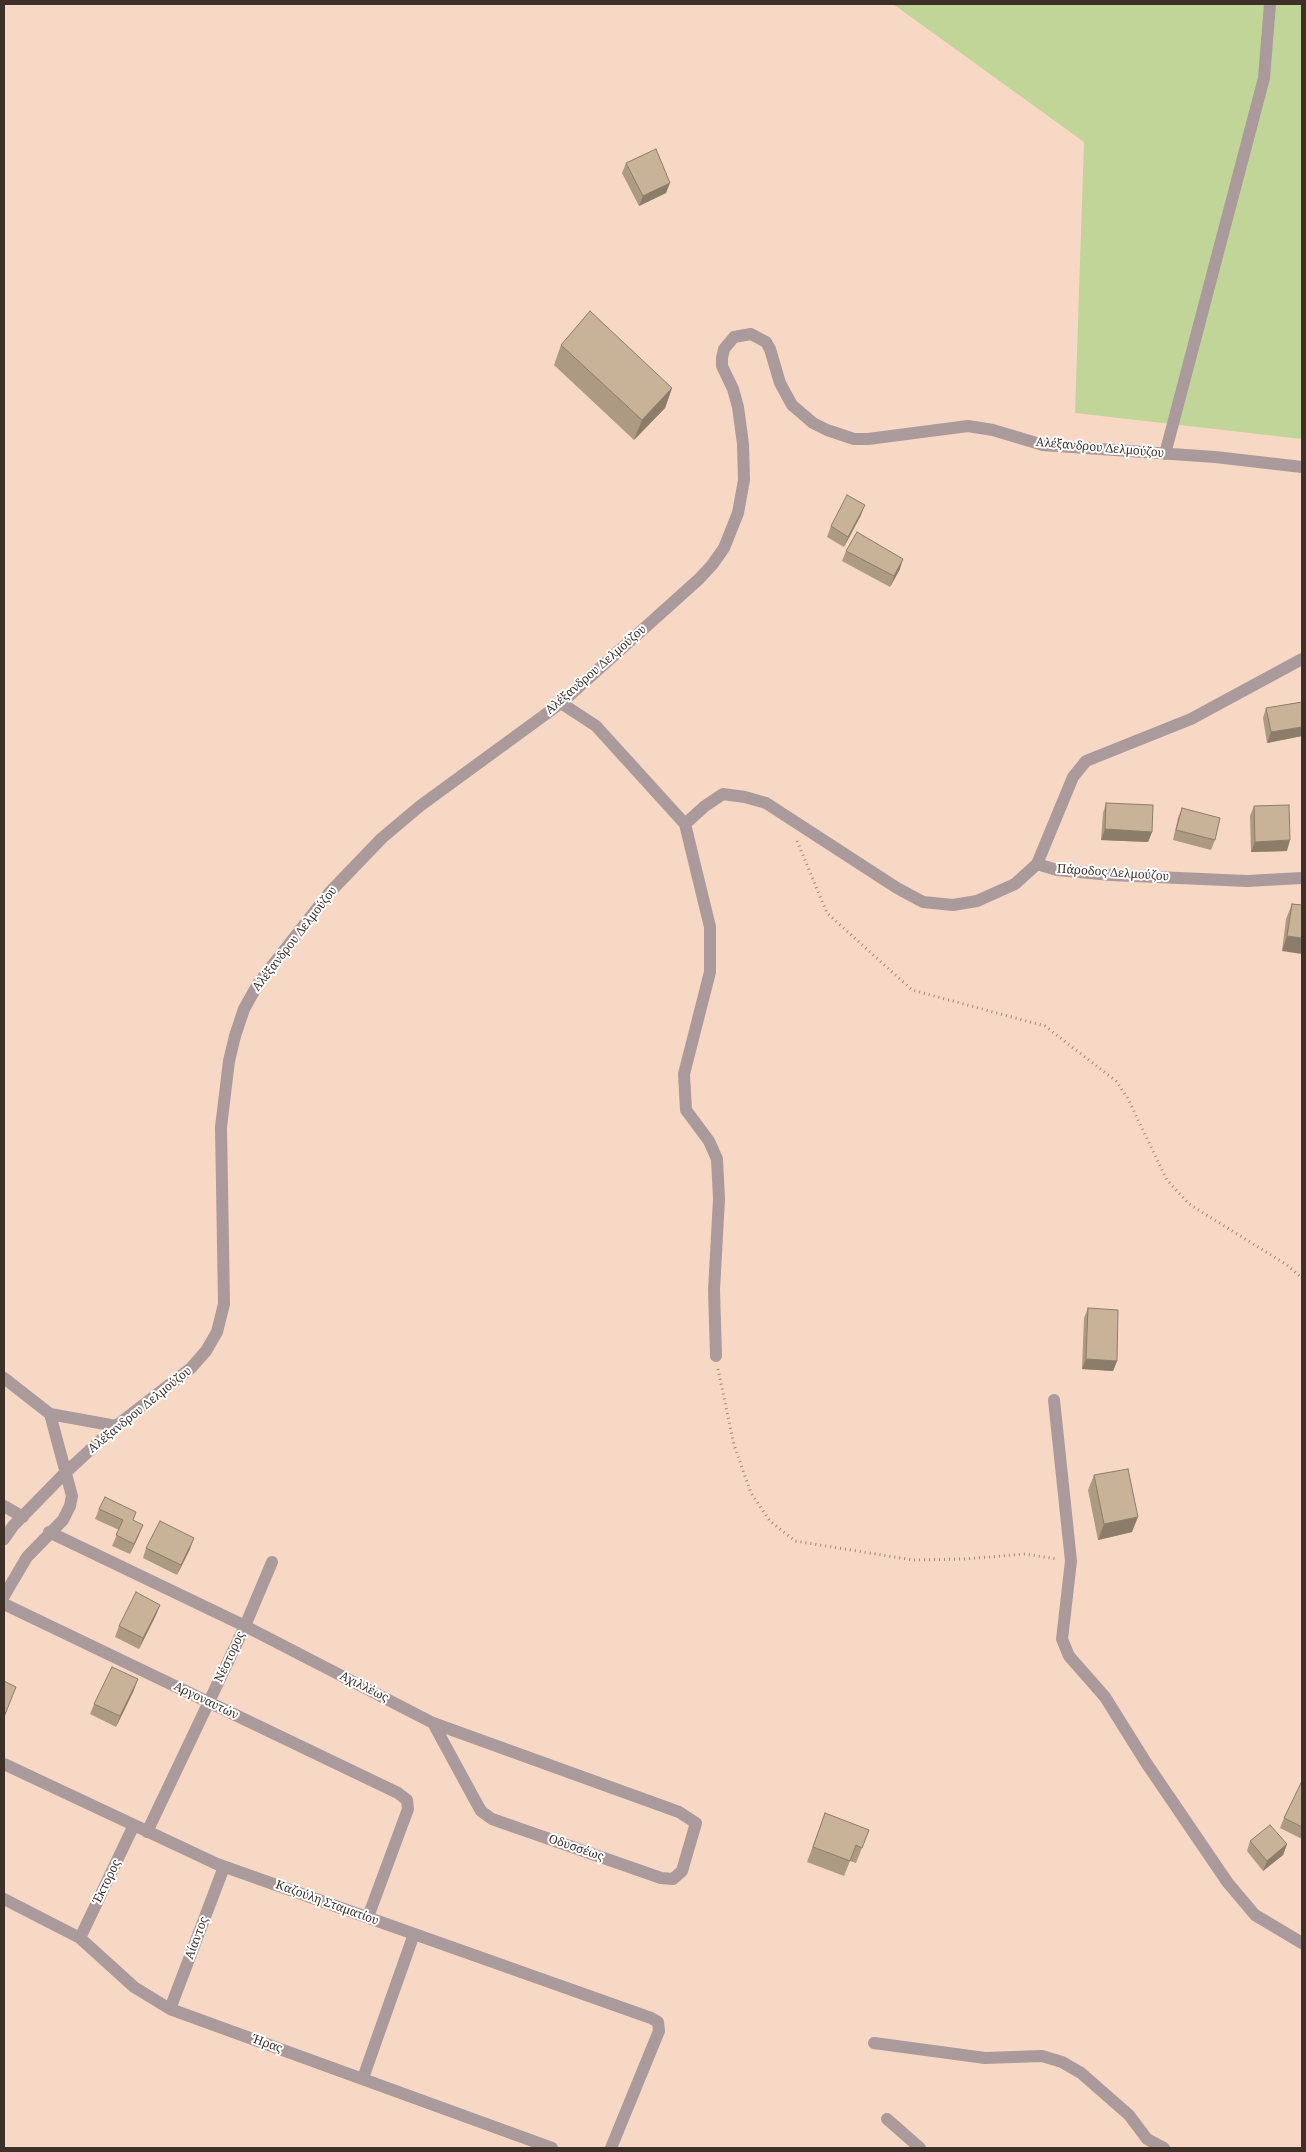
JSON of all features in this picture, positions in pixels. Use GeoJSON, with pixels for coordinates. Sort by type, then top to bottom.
{"type":"FeatureCollection","features":[{"type":"Feature","properties":{"kind":"street"},"geometry":{"type":"LineString","coordinates":[[1165,454],[1264,78],[1270,4]]}},
{"type":"Feature","properties":{"kind":"street","name":"Αλέξανδρου Δελμούζου"},"geometry":{"type":"LineString","coordinates":[[4,1539],[23,1516],[65,1473],[116,1426],[191,1368],[211,1343],[220,1323],[224,1304],[221,1127],[229,1061],[244,1009],[258,984],[330,892],[382,838],[420,806],[561,703],[700,579],[716,560],[732,530],[742,498],[744,480],[744,444],[738,407],[733,389],[722,366],[724,349],[734,337],[751,334],[766,342],[770,349],[780,383],[792,404],[813,423],[842,436],[854,439],[868,439],[968,426],[986,428],[1043,445],[1302,467]]}},
{"type":"Feature","properties":{"kind":"street","name":"Πάροδος Δελμούζου"},"geometry":{"type":"LineString","coordinates":[[1302,659],[1191,719],[1086,761],[1073,777],[1038,864],[1057,870],[1111,875],[1247,881],[1302,878]]}},
{"type":"Feature","properties":{"kind":"street"},"geometry":{"type":"LineString","coordinates":[[561,703],[596,726],[685,824],[710,927],[710,972],[684,1074],[686,1110],[709,1141],[717,1159],[719,1199],[714,1290],[716,1356]]}},
{"type":"Feature","properties":{"kind":"street"},"geometry":{"type":"LineString","coordinates":[[685,824],[705,806],[724,794],[745,796],[766,803],[897,888],[922,902],[953,905],[977,901],[1015,884],[1038,864]]}},
{"type":"Feature","properties":{"kind":"street"},"geometry":{"type":"LineString","coordinates":[[4,1378],[50,1414],[116,1426]]}},
{"type":"Feature","properties":{"kind":"street"},"geometry":{"type":"LineString","coordinates":[[1054,1400],[1071,1561],[1062,1639],[1068,1656],[1105,1697],[1145,1761],[1228,1883],[1255,1915],[1302,1943]]}},
{"type":"Feature","properties":{"kind":"street"},"geometry":{"type":"LineString","coordinates":[[4,1596],[27,1558],[49,1532],[63,1520],[72,1499],[50,1414]]}},
{"type":"Feature","properties":{"kind":"street"},"geometry":{"type":"LineString","coordinates":[[4,1506],[23,1516]]}},
{"type":"Feature","properties":{"kind":"street","name":"Αχιλλέως"},"geometry":{"type":"LineString","coordinates":[[49,1532],[244,1626],[433,1723],[670,1808],[688,1817],[696,1823],[682,1871],[673,1879]]}},
{"type":"Feature","properties":{"kind":"street","name":"Νέστορος"},"geometry":{"type":"LineString","coordinates":[[147,1832],[209,1702],[272,1562]]}},
{"type":"Feature","properties":{"kind":"street","name":"Αργοναυτών"},"geometry":{"type":"LineString","coordinates":[[4,1604],[398,1793],[407,1800],[408,1809],[368,1917]]}},
{"type":"Feature","properties":{"kind":"street","name":"Οδυσσέως"},"geometry":{"type":"LineString","coordinates":[[433,1723],[481,1811],[492,1819],[661,1878],[673,1879]]}},
{"type":"Feature","properties":{"kind":"street","name":"Καζούλη Σταματίου"},"geometry":{"type":"LineString","coordinates":[[4,1764],[224,1867],[658,2022],[659,2031],[611,2148]]}},
{"type":"Feature","properties":{"kind":"street","name":"Έκτορος"},"geometry":{"type":"LineString","coordinates":[[80,1938],[134,1826]]}},
{"type":"Feature","properties":{"kind":"street","name":"Αίαντος"},"geometry":{"type":"LineString","coordinates":[[170,2009],[224,1867]]}},
{"type":"Feature","properties":{"kind":"street","name":"Ήρας"},"geometry":{"type":"LineString","coordinates":[[4,1899],[80,1938],[134,1987],[170,2009],[552,2148]]}},
{"type":"Feature","properties":{"kind":"street"},"geometry":{"type":"LineString","coordinates":[[363,2078],[414,1934]]}},
{"type":"Feature","properties":{"kind":"street"},"geometry":{"type":"LineString","coordinates":[[874,2043],[985,2058],[1042,2056],[1062,2062],[1081,2072],[1129,2115],[1147,2138],[1164,2148]]}},
{"type":"Feature","properties":{"kind":"street"},"geometry":{"type":"LineString","coordinates":[[887,2119],[920,2148]]}},
{"type":"Feature","properties":{"kind":"path"},"geometry":{"type":"LineString","coordinates":[[787,817],[827,913],[912,990],[1045,1026],[1116,1081],[1127,1097],[1167,1180],[1189,1204],[1286,1265],[1302,1278]]}},
{"type":"Feature","properties":{"kind":"path"},"geometry":{"type":"LineString","coordinates":[[716,1356],[722,1394],[734,1445],[751,1493],[770,1521],[795,1541],[912,1560],[964,1559],[1025,1554],[1071,1561]]}},
{"type":"Feature","properties":{"kind":"green space"},"geometry":{"type":"Polygon","coordinates":[[[893,4],[1302,4],[1302,439],[1075,413],[1084,142],[893,4]]]}},
{"type":"Feature","properties":{"kind":"building"},"geometry":{"type":"Polygon","coordinates":[[[656,149],[670,183],[643,196],[626,163],[656,149]]]}},
{"type":"Feature","properties":{"kind":"building"},"geometry":{"type":"Polygon","coordinates":[[[590,311],[672,388],[642,420],[561,345],[590,311]]]}},
{"type":"Feature","properties":{"kind":"building"},"geometry":{"type":"Polygon","coordinates":[[[847,495],[865,505],[848,537],[831,526],[847,495]]]}},
{"type":"Feature","properties":{"kind":"building"},"geometry":{"type":"Polygon","coordinates":[[[857,532],[903,559],[894,576],[846,551],[857,532]]]}},
{"type":"Feature","properties":{"kind":"building"},"geometry":{"type":"Polygon","coordinates":[[[1302,702],[1302,727],[1271,732],[1266,708],[1302,702]]]}},
{"type":"Feature","properties":{"kind":"building"},"geometry":{"type":"Polygon","coordinates":[[[1106,803],[1153,805],[1152,832],[1105,829],[1106,803]]]}},
{"type":"Feature","properties":{"kind":"building"},"geometry":{"type":"Polygon","coordinates":[[[1289,805],[1290,840],[1255,842],[1254,806],[1289,805]]]}},
{"type":"Feature","properties":{"kind":"building"},"geometry":{"type":"Polygon","coordinates":[[[1182,808],[1220,818],[1215,840],[1176,830],[1182,808]]]}},
{"type":"Feature","properties":{"kind":"building"},"geometry":{"type":"Polygon","coordinates":[[[1292,904],[1302,905],[1302,938],[1287,936],[1292,904]]]}},
{"type":"Feature","properties":{"kind":"building"},"geometry":{"type":"Polygon","coordinates":[[[1088,1308],[1118,1310],[1117,1361],[1086,1359],[1088,1308]]]}},
{"type":"Feature","properties":{"kind":"building"},"geometry":{"type":"Polygon","coordinates":[[[1128,1469],[1138,1517],[1104,1524],[1094,1475],[1128,1469]]]}},
{"type":"Feature","properties":{"kind":"building"},"geometry":{"type":"Polygon","coordinates":[[[105,1497],[136,1512],[133,1520],[143,1525],[134,1544],[116,1535],[123,1520],[99,1509],[105,1497]]]}},
{"type":"Feature","properties":{"kind":"building"},"geometry":{"type":"Polygon","coordinates":[[[160,1521],[194,1538],[181,1565],[146,1548],[160,1521]]]}},
{"type":"Feature","properties":{"kind":"building"},"geometry":{"type":"Polygon","coordinates":[[[136,1592],[160,1605],[143,1638],[119,1626],[136,1592]]]}},
{"type":"Feature","properties":{"kind":"building"},"geometry":{"type":"Polygon","coordinates":[[[112,1667],[138,1679],[120,1716],[94,1704],[112,1667]]]}},
{"type":"Feature","properties":{"kind":"building"},"geometry":{"type":"Polygon","coordinates":[[[4,1681],[16,1687],[4,1717],[4,1681]]]}},
{"type":"Feature","properties":{"kind":"building"},"geometry":{"type":"Polygon","coordinates":[[[1302,1784],[1302,1827],[1284,1818],[1302,1784]]]}},
{"type":"Feature","properties":{"kind":"building"},"geometry":{"type":"Polygon","coordinates":[[[825,1813],[869,1830],[862,1848],[856,1845],[850,1861],[813,1847],[825,1813]]]}},
{"type":"Feature","properties":{"kind":"building"},"geometry":{"type":"Polygon","coordinates":[[[1270,1825],[1287,1844],[1267,1861],[1250,1841],[1270,1825]]]}}]}
